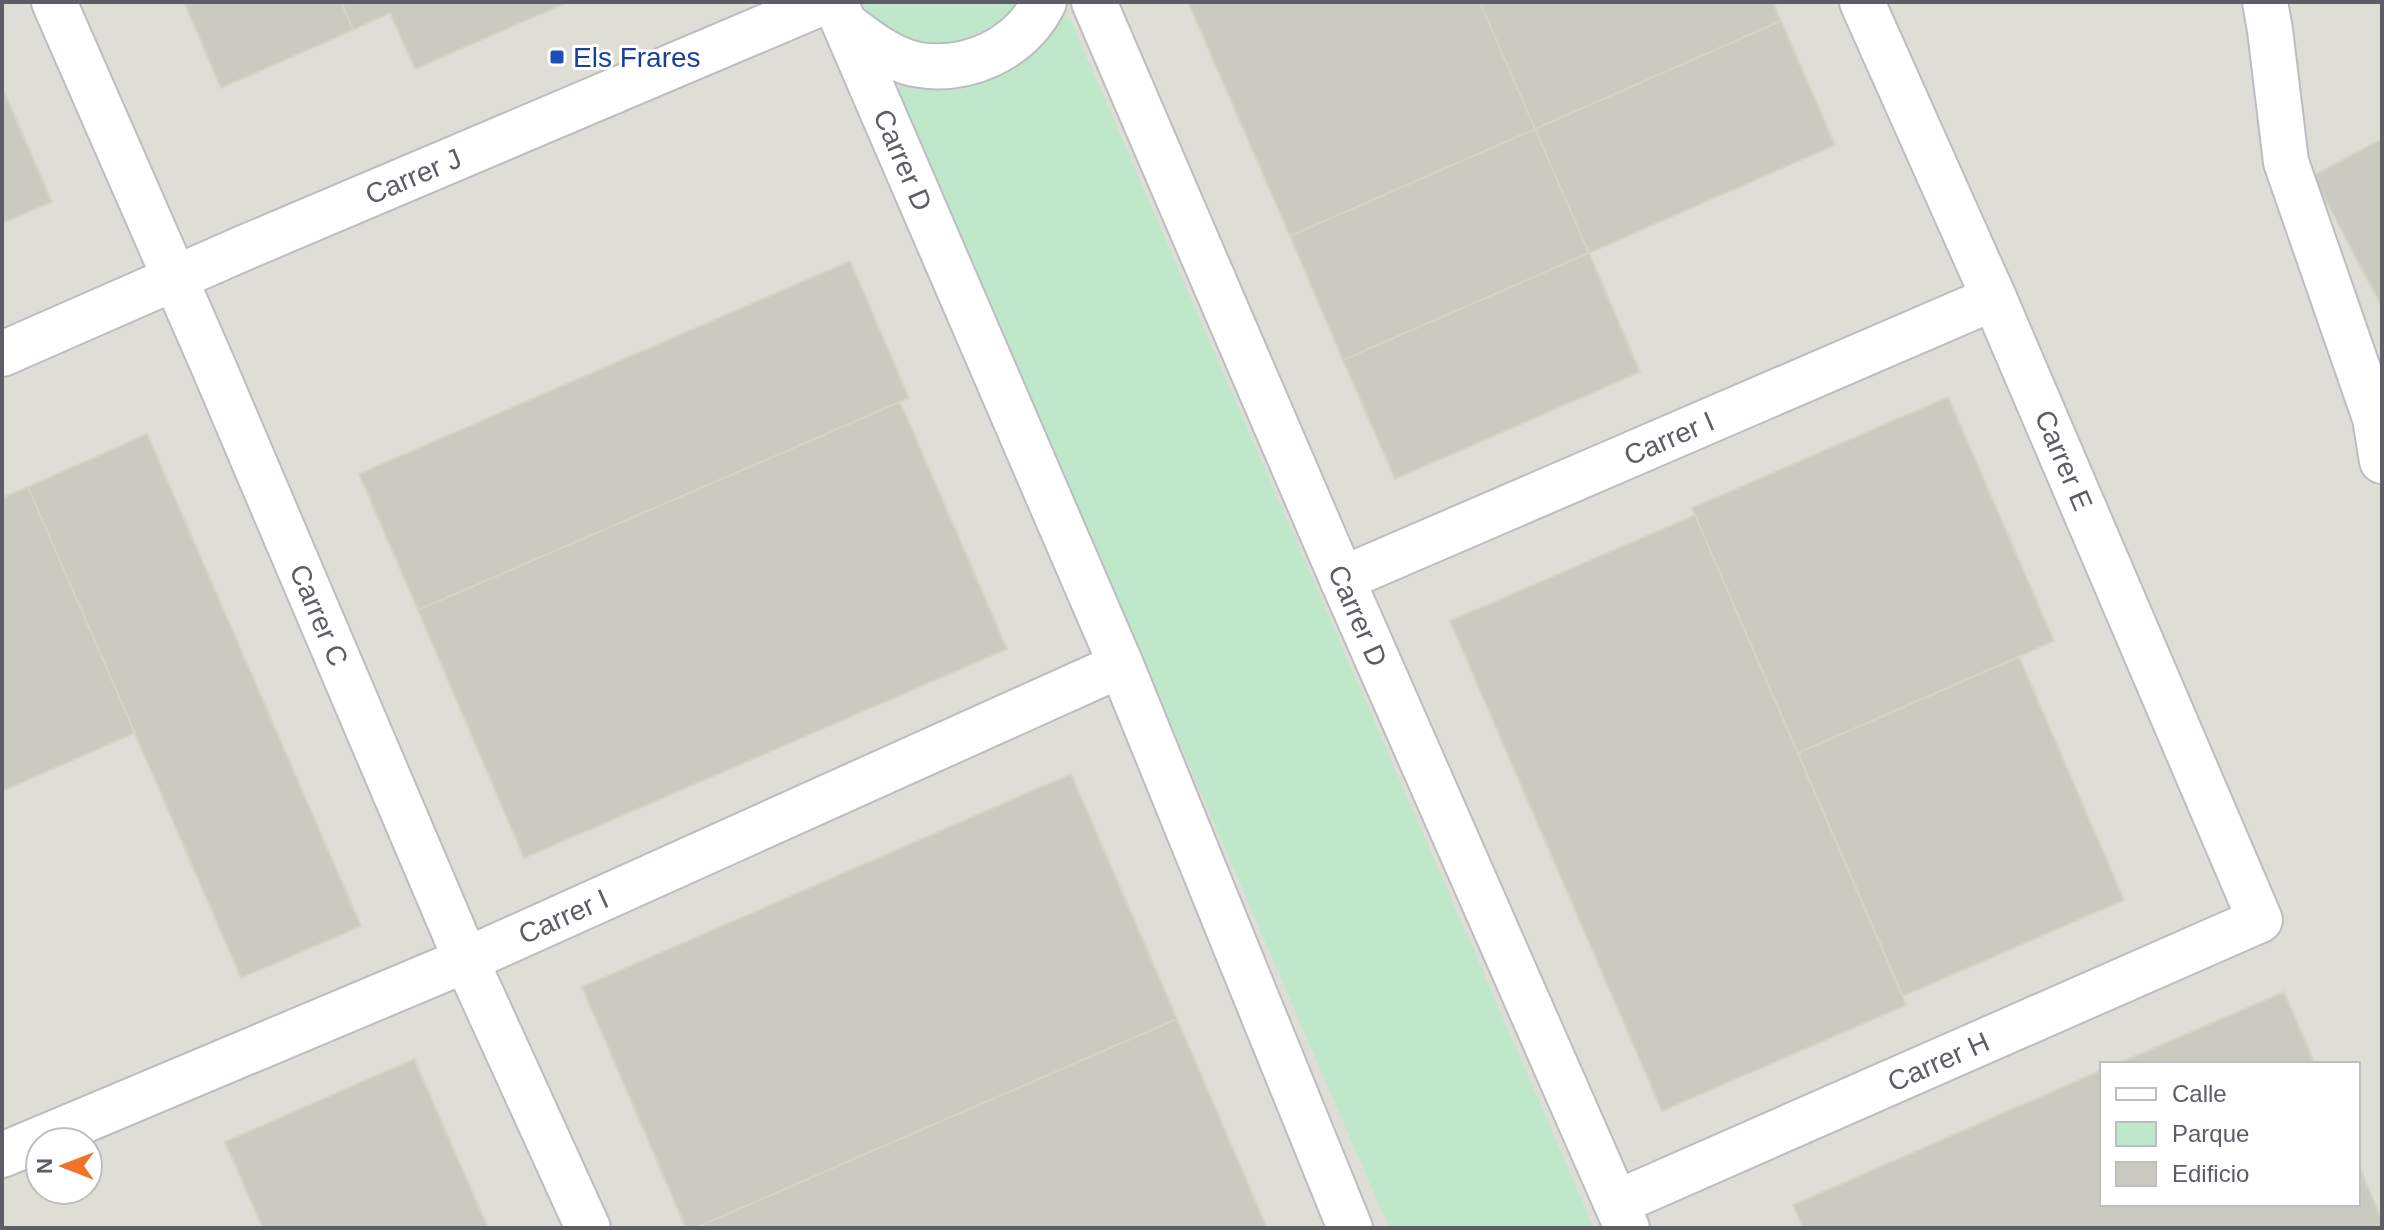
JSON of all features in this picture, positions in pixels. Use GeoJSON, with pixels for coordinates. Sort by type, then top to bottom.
{"type":"FeatureCollection","features":[{"type":"Feature","properties":{"kind":"street","name":"Carrer C"},"geometry":{"type":"LineString","coordinates":[[54,2],[175,277],[466,960],[588,1228]]}},
{"type":"Feature","properties":{"kind":"street"},"geometry":{"type":"LineString","coordinates":[[835,9],[877,48],[912,63],[950,66],[987,57],[1019,36],[1044,2]]}},
{"type":"Feature","properties":{"kind":"street","name":"Carrer D"},"geometry":{"type":"LineString","coordinates":[[1094,2],[1342,579],[1622,1216]]}},
{"type":"Feature","properties":{"kind":"street","name":"Carrer E"},"geometry":{"type":"LineString","coordinates":[[1862,2],[1994,298],[2260,920]]}},
{"type":"Feature","properties":{"kind":"street"},"geometry":{"type":"LineString","coordinates":[[2265,2],[2286,162],[2378,416],[2382,461]]}},
{"type":"Feature","properties":{"kind":"street","name":"Carrer J"},"geometry":{"type":"LineString","coordinates":[[2,354],[175,277],[835,9]]}},
{"type":"Feature","properties":{"kind":"street","name":"Carrer D"},"geometry":{"type":"LineString","coordinates":[[835,9],[1121,665],[1350,1228]]}},
{"type":"Feature","properties":{"kind":"street","name":"Carrer I"},"geometry":{"type":"LineString","coordinates":[[1342,579],[1994,298]]}},
{"type":"Feature","properties":{"kind":"street","name":"Carrer I"},"geometry":{"type":"LineString","coordinates":[[2,1155],[466,960],[1121,665]]}},
{"type":"Feature","properties":{"kind":"street","name":"Carrer H"},"geometry":{"type":"LineString","coordinates":[[1622,1216],[2260,920]]}},
{"type":"Feature","properties":{"kind":"shaded area"},"geometry":{"type":"Polygon","coordinates":[[[2,2],[2382,2],[2382,1228],[2,1228],[2,2]]]}},
{"type":"Feature","properties":{"kind":"green space"},"geometry":{"type":"Polygon","coordinates":[[[861,2],[1017,2],[991,28],[958,42],[941,44],[905,38],[877,20],[861,2]]]}},
{"type":"Feature","properties":{"kind":"green space"},"geometry":{"type":"Polygon","coordinates":[[[1061,15],[1070,19],[1594,1228],[1391,1228],[1380,1207],[898,88],[903,81],[1061,15]]]}},
{"type":"Feature","properties":{"kind":"building"},"geometry":{"type":"Polygon","coordinates":[[[184,2],[341,2],[353,30],[221,88],[184,2]]]}},
{"type":"Feature","properties":{"kind":"building"},"geometry":{"type":"Polygon","coordinates":[[[341,2],[568,2],[415,69],[390,13],[353,30],[341,2]]]}},
{"type":"Feature","properties":{"kind":"building"},"geometry":{"type":"Polygon","coordinates":[[[1188,2],[1480,2],[1535,129],[1290,236],[1188,2]]]}},
{"type":"Feature","properties":{"kind":"building"},"geometry":{"type":"Polygon","coordinates":[[[1480,2],[1773,2],[1781,21],[1535,129],[1480,2]]]}},
{"type":"Feature","properties":{"kind":"building"},"geometry":{"type":"Polygon","coordinates":[[[1781,21],[1835,145],[1589,253],[1535,129],[1781,21]]]}},
{"type":"Feature","properties":{"kind":"building"},"geometry":{"type":"Polygon","coordinates":[[[2,87],[52,202],[2,223],[2,87]]]}},
{"type":"Feature","properties":{"kind":"building"},"geometry":{"type":"Polygon","coordinates":[[[1535,129],[1589,253],[1343,360],[1290,236],[1535,129]]]}},
{"type":"Feature","properties":{"kind":"building"},"geometry":{"type":"Polygon","coordinates":[[[2382,139],[2382,307],[2313,176],[2382,139]]]}},
{"type":"Feature","properties":{"kind":"building"},"geometry":{"type":"Polygon","coordinates":[[[1589,253],[1640,372],[1395,479],[1343,360],[1589,253]]]}},
{"type":"Feature","properties":{"kind":"building"},"geometry":{"type":"Polygon","coordinates":[[[850,261],[909,398],[418,610],[359,474],[850,261]]]}},
{"type":"Feature","properties":{"kind":"building"},"geometry":{"type":"Polygon","coordinates":[[[1948,397],[2054,641],[1798,753],[1692,508],[1948,397]]]}},
{"type":"Feature","properties":{"kind":"building"},"geometry":{"type":"Polygon","coordinates":[[[900,402],[1007,649],[524,858],[418,610],[900,402]]]}},
{"type":"Feature","properties":{"kind":"building"},"geometry":{"type":"Polygon","coordinates":[[[147,434],[361,926],[241,978],[28,487],[147,434]]]}},
{"type":"Feature","properties":{"kind":"building"},"geometry":{"type":"Polygon","coordinates":[[[28,487],[135,733],[2,791],[2,498],[28,487]]]}},
{"type":"Feature","properties":{"kind":"building"},"geometry":{"type":"Polygon","coordinates":[[[1695,515],[1906,1005],[1662,1111],[1450,621],[1695,515]]]}},
{"type":"Feature","properties":{"kind":"building"},"geometry":{"type":"Polygon","coordinates":[[[2019,657],[2124,900],[1903,996],[1798,753],[2019,657]]]}},
{"type":"Feature","properties":{"kind":"building"},"geometry":{"type":"Polygon","coordinates":[[[1071,774],[1177,1019],[695,1228],[686,1228],[582,987],[1071,774]]]}},
{"type":"Feature","properties":{"kind":"building"},"geometry":{"type":"Polygon","coordinates":[[[2284,992],[2314,1062],[2122,1062],[2284,992]]]}},
{"type":"Feature","properties":{"kind":"building"},"geometry":{"type":"Polygon","coordinates":[[[1177,1019],[1267,1228],[695,1228],[1177,1019]]]}},
{"type":"Feature","properties":{"kind":"building"},"geometry":{"type":"Polygon","coordinates":[[[414,1059],[488,1228],[263,1228],[225,1142],[414,1059]]]}},
{"type":"Feature","properties":{"kind":"building"},"geometry":{"type":"Polygon","coordinates":[[[2100,1071],[2100,1206],[2360,1206],[2360,1169],[2382,1220],[2382,1228],[1803,1228],[1793,1205],[2100,1071]]]}},
{"type":"Feature","properties":{"kind":"place","name":"Els Frares"},"geometry":{"type":"Point","coordinates":[557,57]}}]}
